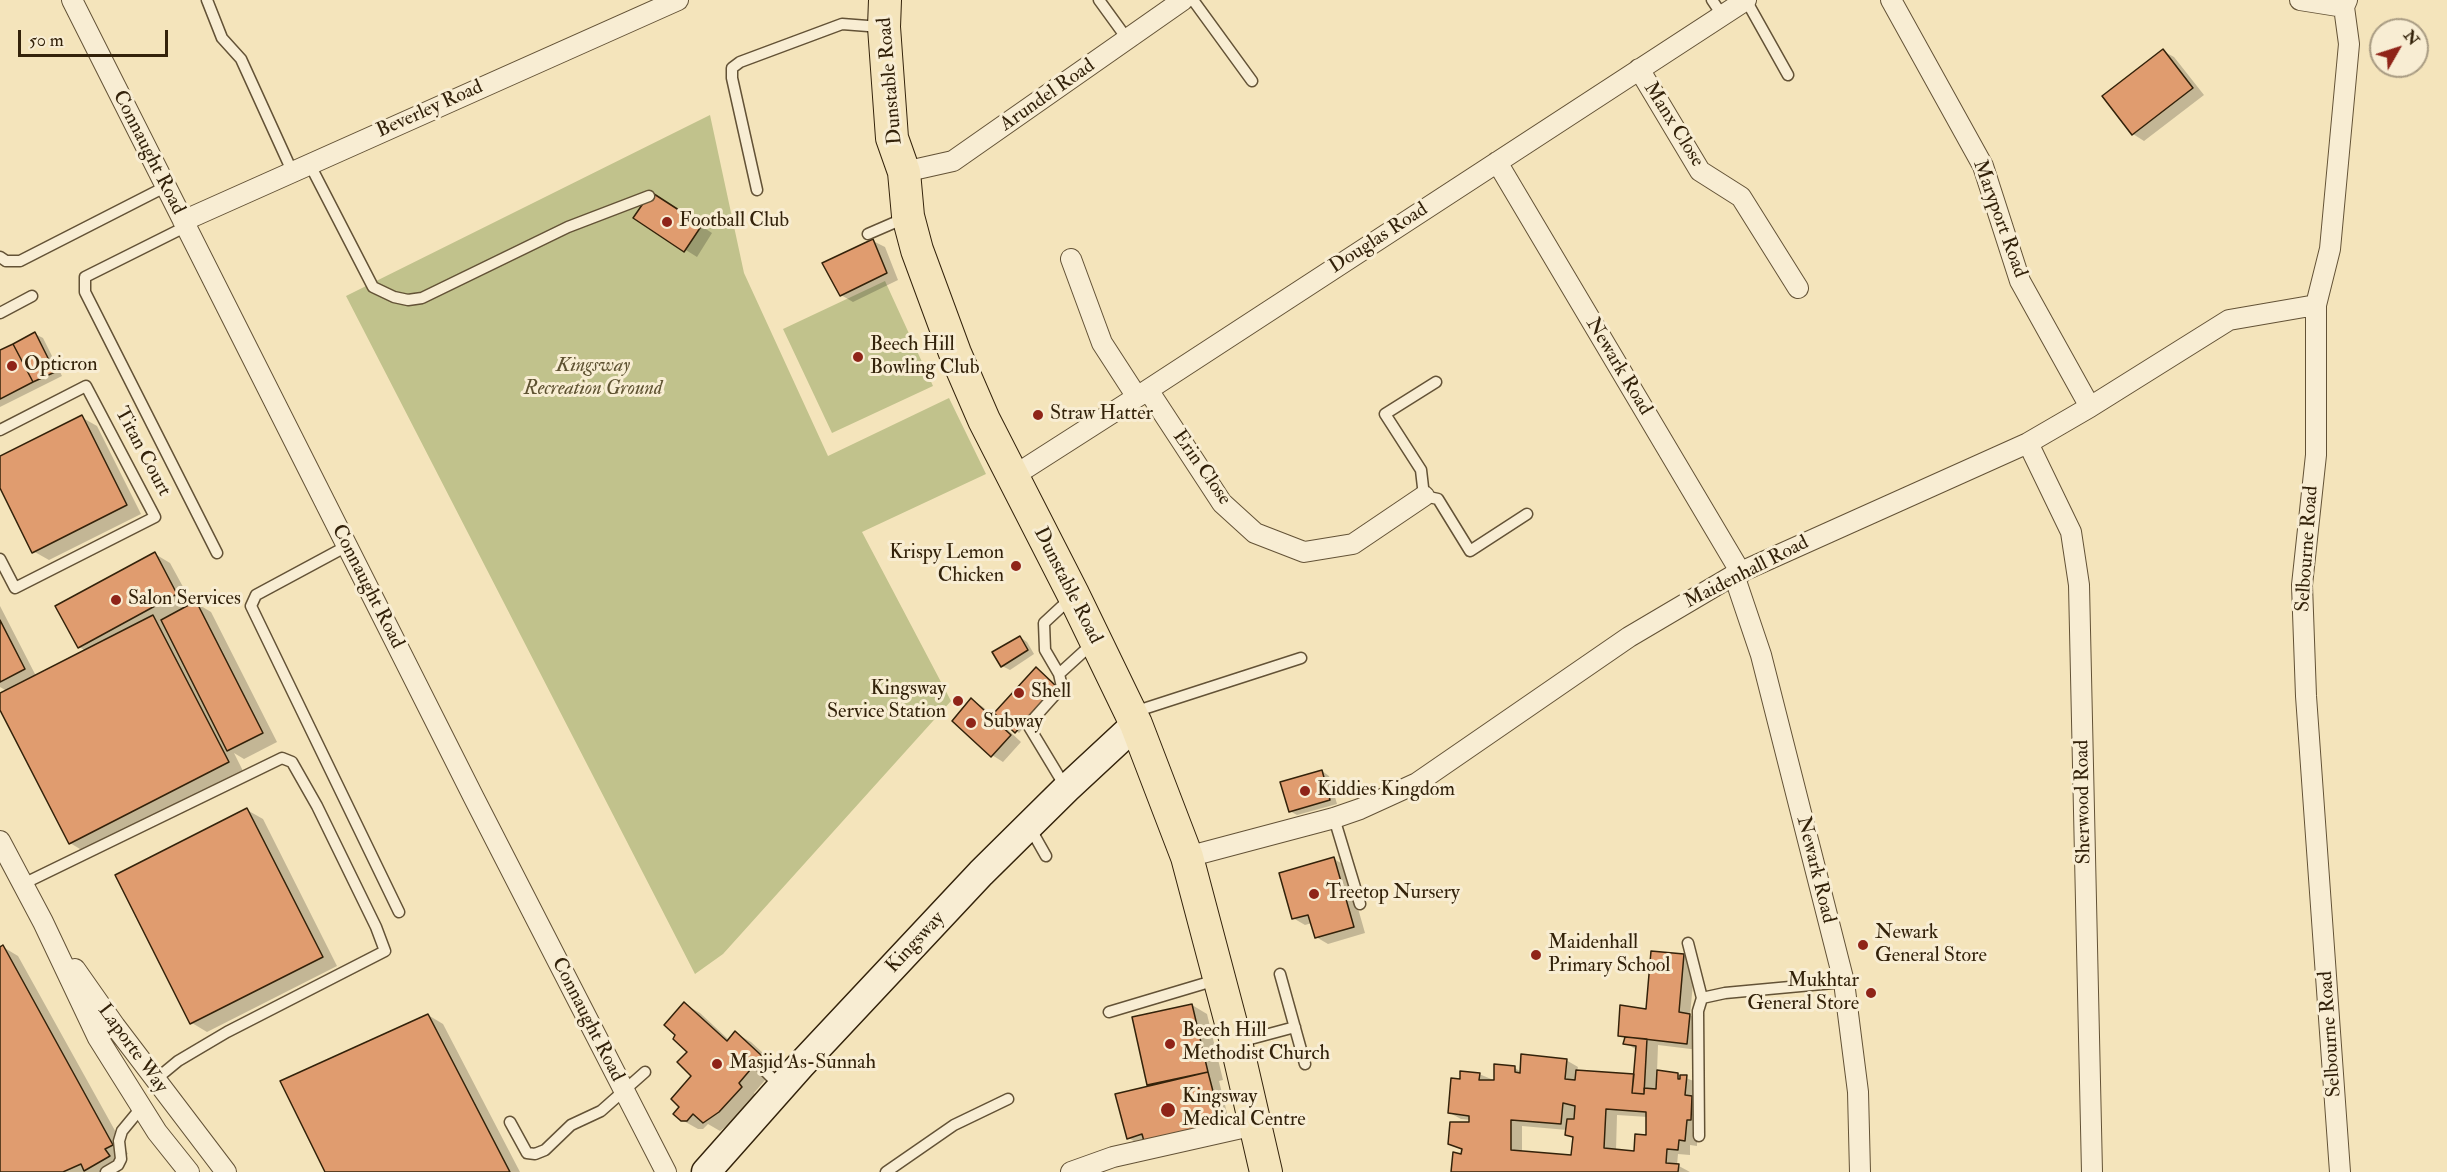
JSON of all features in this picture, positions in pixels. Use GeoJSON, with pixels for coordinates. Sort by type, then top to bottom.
{"type":"FeatureCollection","features":[{"type":"Feature","properties":{"kind":"main road","name":"Dunstable Road"},"geometry":{"type":"LineString","coordinates":[[884,13],[892,138],[904,172],[908,216],[917,250],[955,353],[1012,477],[1133,718],[1187,857],[1236,1042],[1266,1172]]}},
{"type":"Feature","properties":{"kind":"street","name":"Connaught Road"},"geometry":{"type":"LineString","coordinates":[[72,0],[346,546],[666,1172]]}},
{"type":"Feature","properties":{"kind":"street","name":"Beverley Road"},"geometry":{"type":"LineString","coordinates":[[184,224],[300,167],[678,0]]}},
{"type":"Feature","properties":{"kind":"street","name":"Arundel Road"},"geometry":{"type":"LineString","coordinates":[[904,172],[953,161],[1183,0]]}},
{"type":"Feature","properties":{"kind":"street","name":"Douglas Road"},"geometry":{"type":"LineString","coordinates":[[1012,477],[1143,394],[1639,69],[1717,8],[1746,0]]}},
{"type":"Feature","properties":{"kind":"street","name":"Maryport Road"},"geometry":{"type":"LineString","coordinates":[[1891,0],[1983,166],[2020,281],[2090,407]]}},
{"type":"Feature","properties":{"kind":"street"},"geometry":{"type":"LineString","coordinates":[[2300,0],[2346,4]]}},
{"type":"Feature","properties":{"kind":"street","name":"Selbourne Road"},"geometry":{"type":"LineString","coordinates":[[2340,1172],[2306,696],[2302,585],[2316,455],[2316,305],[2330,249],[2349,45],[2346,4]]}},
{"type":"Feature","properties":{"kind":"street","name":"Manx Close"},"geometry":{"type":"LineString","coordinates":[[1639,69],[1700,171],[1741,197],[1798,288]]}},
{"type":"Feature","properties":{"kind":"street","name":"Newark Road"},"geometry":{"type":"LineString","coordinates":[[1497,162],[1737,574],[1761,655],[1844,982],[1858,1092],[1860,1172]]}},
{"type":"Feature","properties":{"kind":"street","name":"Erin Close"},"geometry":{"type":"LineString","coordinates":[[1071,259],[1102,344],[1143,394],[1222,504],[1255,533],[1304,552],[1353,544],[1424,496]]}},
{"type":"Feature","properties":{"kind":"street","name":"Maidenhall Road"},"geometry":{"type":"LineString","coordinates":[[1187,857],[1334,818],[1360,809],[1417,783],[1629,636],[1737,574],[2028,443],[2229,320],[2316,305]]}},
{"type":"Feature","properties":{"kind":"street","name":"Sherwood Road"},"geometry":{"type":"LineString","coordinates":[[2028,443],[2071,532],[2079,585],[2092,1172]]}},
{"type":"Feature","properties":{"kind":"street","name":"Kingsway"},"geometry":{"type":"LineString","coordinates":[[706,1172],[772,1077],[1029,826],[1133,718]]}},
{"type":"Feature","properties":{"kind":"street","name":"Laporte Way"},"geometry":{"type":"LineString","coordinates":[[0,841],[43,922],[98,1038],[157,1132],[189,1172]]}},
{"type":"Feature","properties":{"kind":"street","name":"Laporte Way"},"geometry":{"type":"LineString","coordinates":[[43,922],[155,1080],[226,1172]]}},
{"type":"Feature","properties":{"kind":"street"},"geometry":{"type":"LineString","coordinates":[[1071,1172],[1106,1166],[1255,1125]]}},
{"type":"Feature","properties":{"kind":"lane"},"geometry":{"type":"LineString","coordinates":[[207,0],[222,38],[241,59],[300,167],[373,287],[394,297],[408,300],[422,298],[567,227],[649,196]]}},
{"type":"Feature","properties":{"kind":"lane"},"geometry":{"type":"LineString","coordinates":[[1099,0],[1128,40]]}},
{"type":"Feature","properties":{"kind":"lane"},"geometry":{"type":"LineString","coordinates":[[1193,0],[1252,81]]}},
{"type":"Feature","properties":{"kind":"lane"},"geometry":{"type":"LineString","coordinates":[[1746,0],[1788,75]]}},
{"type":"Feature","properties":{"kind":"lane"},"geometry":{"type":"LineString","coordinates":[[757,190],[732,78],[732,68],[740,62],[842,24],[884,13]]}},
{"type":"Feature","properties":{"kind":"lane"},"geometry":{"type":"LineString","coordinates":[[0,257],[6,261],[20,261],[165,187]]}},
{"type":"Feature","properties":{"kind":"lane"},"geometry":{"type":"LineString","coordinates":[[868,234],[908,216]]}},
{"type":"Feature","properties":{"kind":"lane"},"geometry":{"type":"LineString","coordinates":[[184,224],[85,276],[85,292],[217,553]]}},
{"type":"Feature","properties":{"kind":"lane"},"geometry":{"type":"LineString","coordinates":[[0,313],[32,296]]}},
{"type":"Feature","properties":{"kind":"lane"},"geometry":{"type":"LineString","coordinates":[[1436,382],[1385,414],[1421,470],[1424,496],[1438,499],[1470,551],[1527,514]]}},
{"type":"Feature","properties":{"kind":"lane","name":"Titan Court"},"geometry":{"type":"LineString","coordinates":[[0,430],[86,386],[155,517],[15,588],[0,559]]}},
{"type":"Feature","properties":{"kind":"lane"},"geometry":{"type":"LineString","coordinates":[[346,546],[256,595],[252,606],[399,912]]}},
{"type":"Feature","properties":{"kind":"lane"},"geometry":{"type":"LineString","coordinates":[[1066,789],[1028,725],[1062,687],[1059,674],[1045,650],[1044,623],[1073,596]]}},
{"type":"Feature","properties":{"kind":"lane"},"geometry":{"type":"LineString","coordinates":[[1059,674],[1095,641]]}},
{"type":"Feature","properties":{"kind":"lane"},"geometry":{"type":"LineString","coordinates":[[1133,718],[1301,658]]}},
{"type":"Feature","properties":{"kind":"lane"},"geometry":{"type":"LineString","coordinates":[[23,884],[282,759],[292,762],[317,806],[376,927],[385,951],[227,1032],[178,1061],[155,1080]]}},
{"type":"Feature","properties":{"kind":"lane"},"geometry":{"type":"LineString","coordinates":[[1334,818],[1360,904]]}},
{"type":"Feature","properties":{"kind":"lane"},"geometry":{"type":"LineString","coordinates":[[1029,826],[1046,856]]}},
{"type":"Feature","properties":{"kind":"lane"},"geometry":{"type":"LineString","coordinates":[[1688,943],[1702,998],[1698,1011],[1699,1136]]}},
{"type":"Feature","properties":{"kind":"lane"},"geometry":{"type":"LineString","coordinates":[[1280,974],[1305,1064]]}},
{"type":"Feature","properties":{"kind":"lane"},"geometry":{"type":"LineString","coordinates":[[1109,1012],[1219,979]]}},
{"type":"Feature","properties":{"kind":"lane"},"geometry":{"type":"LineString","coordinates":[[1702,998],[1725,993],[1844,982]]}},
{"type":"Feature","properties":{"kind":"lane"},"geometry":{"type":"LineString","coordinates":[[1236,1042],[1295,1027]]}},
{"type":"Feature","properties":{"kind":"lane"},"geometry":{"type":"LineString","coordinates":[[510,1122],[527,1153],[535,1154],[545,1150],[571,1125],[601,1111],[645,1072]]}},
{"type":"Feature","properties":{"kind":"lane"},"geometry":{"type":"LineString","coordinates":[[886,1172],[954,1125],[1008,1099]]}},
{"type":"Feature","properties":{"kind":"lane"},"geometry":{"type":"LineString","coordinates":[[106,1172],[118,1165],[121,1159],[122,1131],[141,1108]]}},
{"type":"Feature","properties":{"kind":"green space","name":"Kingsway Recreation Ground"},"geometry":{"type":"Polygon","coordinates":[[[710,115],[744,273],[828,456],[949,398],[986,474],[862,532],[951,701],[723,954],[695,974],[346,296],[710,115]]]}},
{"type":"Feature","properties":{"kind":"green space","name":"Beech Hill Bowling Club"},"geometry":{"type":"Polygon","coordinates":[[[885,281],[933,386],[832,433],[783,329],[885,281]]]}},
{"type":"Feature","properties":{"kind":"building"},"geometry":{"type":"Polygon","coordinates":[[[2163,49],[2193,88],[2132,135],[2102,96],[2163,49]]]}},
{"type":"Feature","properties":{"kind":"building","name":"Football Club"},"geometry":{"type":"Polygon","coordinates":[[[651,192],[702,225],[684,252],[633,218],[651,192]]]}},
{"type":"Feature","properties":{"kind":"building","name":"Beech Hill Bowling Club"},"geometry":{"type":"Polygon","coordinates":[[[873,239],[887,273],[840,296],[822,263],[873,239]]]}},
{"type":"Feature","properties":{"kind":"building"},"geometry":{"type":"Polygon","coordinates":[[[35,332],[55,372],[33,382],[13,344],[35,332]]]}},
{"type":"Feature","properties":{"kind":"building","name":"Opticron"},"geometry":{"type":"Polygon","coordinates":[[[13,344],[33,382],[0,399],[0,350],[13,344]]]}},
{"type":"Feature","properties":{"kind":"building"},"geometry":{"type":"Polygon","coordinates":[[[82,415],[127,505],[32,553],[0,488],[0,456],[82,415]]]}},
{"type":"Feature","properties":{"kind":"building","name":"Salon Services"},"geometry":{"type":"Polygon","coordinates":[[[155,552],[177,594],[78,648],[55,606],[155,552]]]}},
{"type":"Feature","properties":{"kind":"building"},"geometry":{"type":"Polygon","coordinates":[[[196,601],[263,733],[227,751],[161,620],[196,601]]]}},
{"type":"Feature","properties":{"kind":"building"},"geometry":{"type":"Polygon","coordinates":[[[153,615],[229,762],[69,844],[0,710],[0,693],[153,615]]]}},
{"type":"Feature","properties":{"kind":"building"},"geometry":{"type":"Polygon","coordinates":[[[0,620],[25,669],[0,682],[0,620]]]}},
{"type":"Feature","properties":{"kind":"building"},"geometry":{"type":"Polygon","coordinates":[[[1020,636],[1028,650],[1001,667],[992,652],[1020,636]]]}},
{"type":"Feature","properties":{"kind":"building"},"geometry":{"type":"Polygon","coordinates":[[[1036,667],[1056,686],[1015,733],[994,713],[1036,667]]]}},
{"type":"Feature","properties":{"kind":"building"},"geometry":{"type":"Polygon","coordinates":[[[971,698],[1011,735],[991,757],[952,721],[971,698]]]}},
{"type":"Feature","properties":{"kind":"building","name":"Kiddies Kingdom"},"geometry":{"type":"Polygon","coordinates":[[[1322,770],[1330,800],[1289,812],[1280,782],[1322,770]]]}},
{"type":"Feature","properties":{"kind":"building"},"geometry":{"type":"Polygon","coordinates":[[[247,808],[323,957],[190,1024],[115,875],[247,808]]]}},
{"type":"Feature","properties":{"kind":"building","name":"Treetop Nursery"},"geometry":{"type":"Polygon","coordinates":[[[1334,857],[1354,927],[1315,938],[1308,915],[1292,919],[1279,873],[1334,857]]]}},
{"type":"Feature","properties":{"kind":"building"},"geometry":{"type":"Polygon","coordinates":[[[3,945],[113,1145],[105,1149],[110,1156],[84,1171],[81,1164],[63,1172],[0,1172],[0,947],[3,945]]]}},
{"type":"Feature","properties":{"kind":"building"},"geometry":{"type":"Polygon","coordinates":[[[1651,951],[1684,954],[1679,1012],[1690,1014],[1687,1044],[1618,1036],[1620,1005],[1646,1009],[1651,951]]]}},
{"type":"Feature","properties":{"kind":"building","name":"Masjid As-Sunnah"},"geometry":{"type":"Polygon","coordinates":[[[684,1002],[727,1041],[735,1031],[762,1056],[739,1083],[742,1087],[719,1112],[703,1123],[693,1114],[687,1121],[681,1121],[673,1114],[679,1107],[671,1099],[691,1076],[677,1062],[687,1052],[673,1039],[675,1035],[664,1025],[684,1002]]]}},
{"type":"Feature","properties":{"kind":"building","name":"Beech Hill Methodist Church"},"geometry":{"type":"Polygon","coordinates":[[[1192,1004],[1208,1072],[1147,1085],[1132,1017],[1192,1004]]]}},
{"type":"Feature","properties":{"kind":"building"},"geometry":{"type":"Polygon","coordinates":[[[428,1014],[510,1172],[325,1172],[280,1081],[428,1014]]]}},
{"type":"Feature","properties":{"kind":"building"},"geometry":{"type":"Polygon","coordinates":[[[1625,1037],[1647,1039],[1644,1094],[1632,1093],[1636,1046],[1623,1044],[1625,1037]]]}},
{"type":"Feature","properties":{"kind":"building"},"geometry":{"type":"Polygon","coordinates":[[[1521,1054],[1567,1059],[1565,1079],[1575,1080],[1576,1070],[1634,1074],[1632,1093],[1644,1094],[1644,1088],[1656,1089],[1657,1070],[1678,1073],[1678,1079],[1680,1075],[1687,1075],[1685,1095],[1692,1096],[1691,1120],[1687,1120],[1685,1141],[1679,1140],[1678,1150],[1667,1149],[1666,1163],[1679,1164],[1678,1172],[1451,1172],[1453,1152],[1461,1154],[1462,1149],[1448,1144],[1450,1122],[1469,1122],[1469,1116],[1448,1113],[1451,1078],[1460,1079],[1460,1071],[1480,1073],[1479,1080],[1494,1080],[1494,1064],[1515,1066],[1515,1072],[1520,1073],[1521,1054]],[[1563,1103],[1561,1124],[1511,1120],[1511,1150],[1571,1155],[1573,1137],[1565,1135],[1567,1119],[1574,1119],[1575,1106],[1563,1103]],[[1606,1109],[1604,1148],[1634,1151],[1635,1134],[1646,1135],[1646,1112],[1606,1109]]]}},
{"type":"Feature","properties":{"kind":"building","name":"Kingsway Medical Centre"},"geometry":{"type":"Polygon","coordinates":[[[1208,1072],[1222,1126],[1145,1145],[1142,1134],[1127,1139],[1115,1094],[1208,1072]]]}},
{"type":"Feature","properties":{"kind":"place","name":"Football Club"},"geometry":{"type":"Point","coordinates":[667,222]}},
{"type":"Feature","properties":{"kind":"place","name":"Beech Hill Bowling Club"},"geometry":{"type":"Point","coordinates":[858,357]}},
{"type":"Feature","properties":{"kind":"place","name":"Opticron"},"geometry":{"type":"Point","coordinates":[12,366]}},
{"type":"Feature","properties":{"kind":"place","name":"Straw Hatter"},"geometry":{"type":"Point","coordinates":[1038,415]}},
{"type":"Feature","properties":{"kind":"place","name":"Krispy Lemon Chicken"},"geometry":{"type":"Point","coordinates":[1016,566]}},
{"type":"Feature","properties":{"kind":"place","name":"Salon Services"},"geometry":{"type":"Point","coordinates":[116,600]}},
{"type":"Feature","properties":{"kind":"place","name":"Shell"},"geometry":{"type":"Point","coordinates":[1019,693]}},
{"type":"Feature","properties":{"kind":"place","name":"Kingsway Service Station"},"geometry":{"type":"Point","coordinates":[958,701]}},
{"type":"Feature","properties":{"kind":"place","name":"Subway"},"geometry":{"type":"Point","coordinates":[971,723]}},
{"type":"Feature","properties":{"kind":"place","name":"Kiddies Kingdom"},"geometry":{"type":"Point","coordinates":[1305,791]}},
{"type":"Feature","properties":{"kind":"place","name":"Treetop Nursery"},"geometry":{"type":"Point","coordinates":[1314,894]}},
{"type":"Feature","properties":{"kind":"place","name":"Newark General Store"},"geometry":{"type":"Point","coordinates":[1863,945]}},
{"type":"Feature","properties":{"kind":"place","name":"Maidenhall Primary School"},"geometry":{"type":"Point","coordinates":[1536,955]}},
{"type":"Feature","properties":{"kind":"place","name":"Mukhtar General Store"},"geometry":{"type":"Point","coordinates":[1871,993]}},
{"type":"Feature","properties":{"kind":"place","name":"Beech Hill Methodist Church"},"geometry":{"type":"Point","coordinates":[1170,1044]}},
{"type":"Feature","properties":{"kind":"place","name":"Masjid As-Sunnah"},"geometry":{"type":"Point","coordinates":[717,1064]}},
{"type":"Feature","properties":{"kind":"place","name":"Kingsway Medical Centre"},"geometry":{"type":"Point","coordinates":[1168,1110]}}]}
